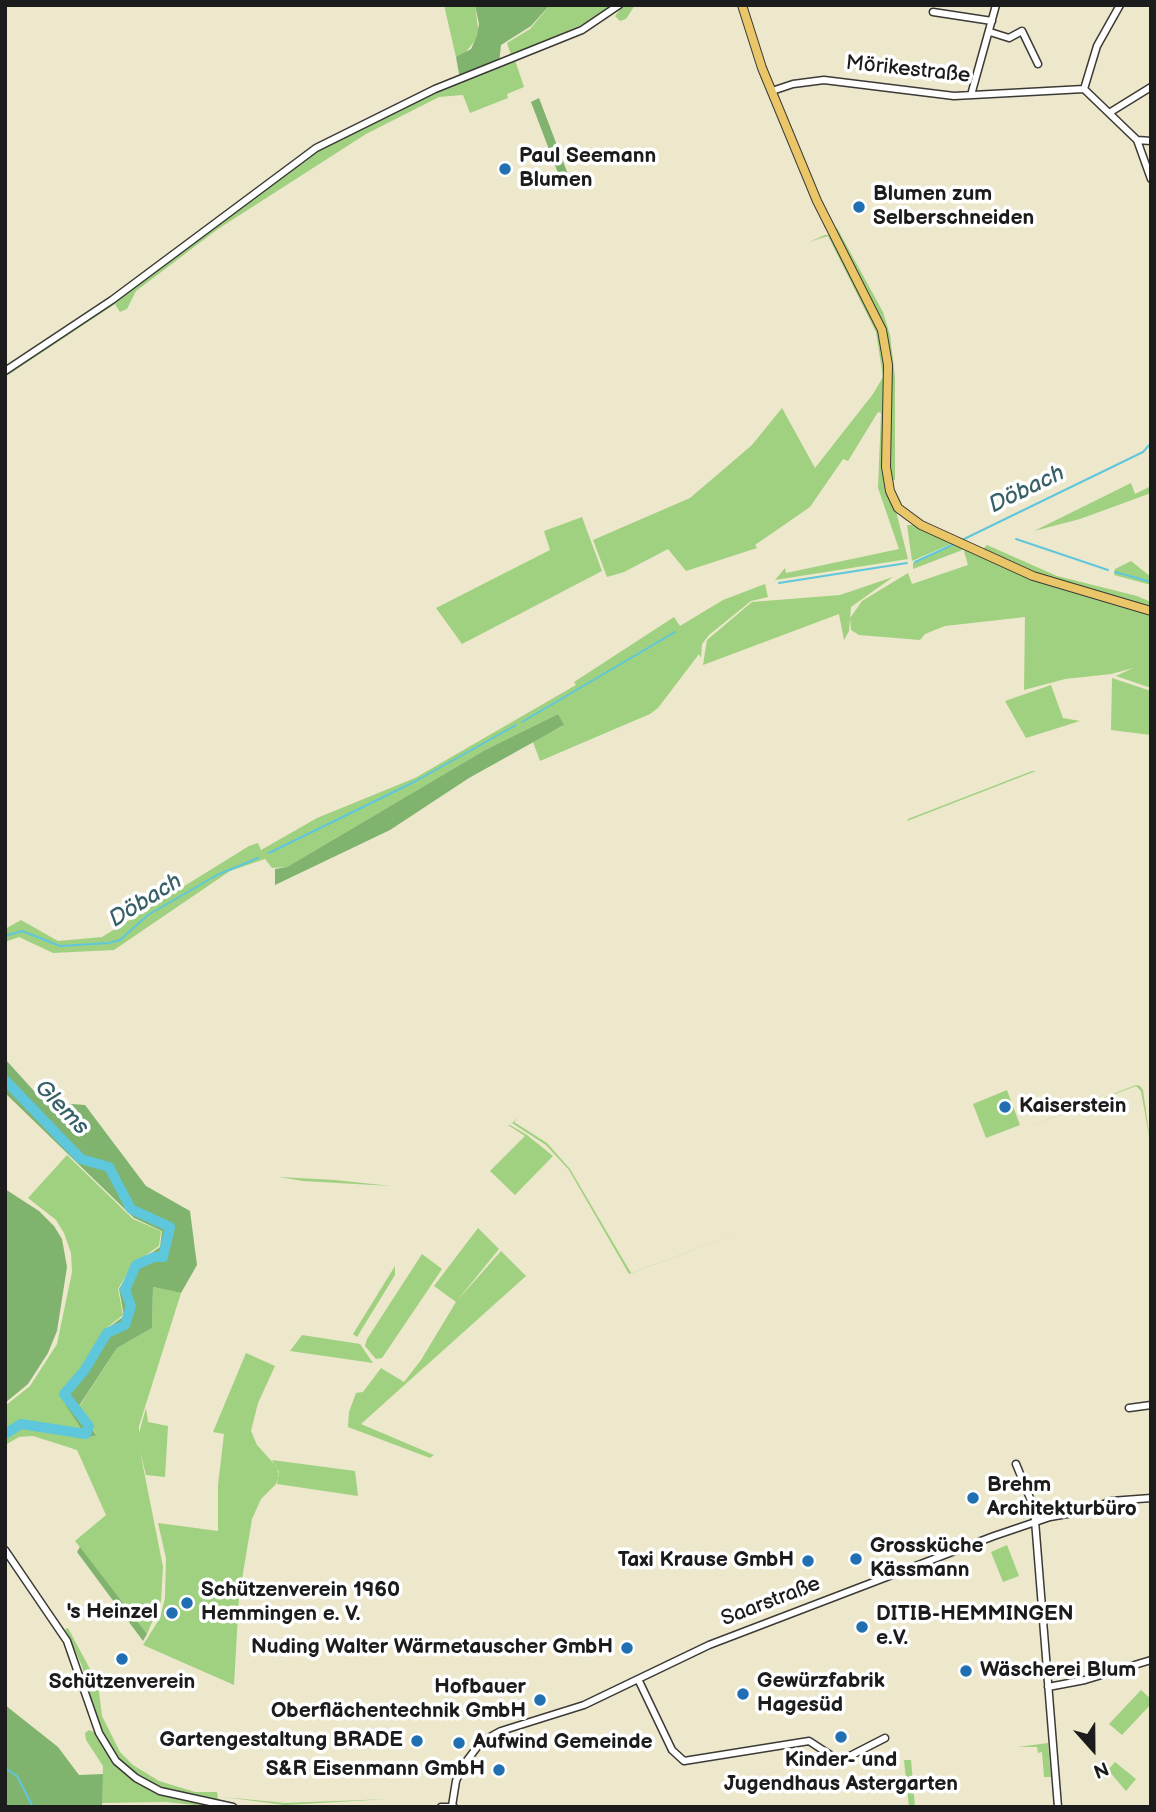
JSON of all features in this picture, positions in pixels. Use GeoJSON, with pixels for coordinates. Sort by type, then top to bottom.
{"type":"FeatureCollection","features":[{"type":"Feature","properties":{"kind":"main road"},"geometry":{"type":"LineString","coordinates":[[742,5],[772,91],[817,201],[882,330],[888,365],[885,459],[890,491],[907,517],[1051,583],[1151,611]]}},
{"type":"Feature","properties":{"kind":"street"},"geometry":{"type":"LineString","coordinates":[[5,371],[92,314],[316,148],[435,89],[582,30],[619,5]]}},
{"type":"Feature","properties":{"kind":"street"},"geometry":{"type":"LineString","coordinates":[[971,95],[996,5]]}},
{"type":"Feature","properties":{"kind":"street"},"geometry":{"type":"LineString","coordinates":[[1119,5],[1097,46],[1084,89],[1137,140],[1151,179]]}},
{"type":"Feature","properties":{"kind":"street"},"geometry":{"type":"LineString","coordinates":[[933,12],[992,21]]}},
{"type":"Feature","properties":{"kind":"street"},"geometry":{"type":"LineString","coordinates":[[990,32],[1009,38],[1022,31],[1038,64]]}},
{"type":"Feature","properties":{"kind":"street","name":"Mörikestraße"},"geometry":{"type":"LineString","coordinates":[[772,91],[804,82],[837,80],[935,94],[971,95],[1084,89]]}},
{"type":"Feature","properties":{"kind":"street"},"geometry":{"type":"LineString","coordinates":[[1109,114],[1151,86]]}},
{"type":"Feature","properties":{"kind":"street"},"geometry":{"type":"LineString","coordinates":[[1137,140],[1151,141]]}},
{"type":"Feature","properties":{"kind":"street"},"geometry":{"type":"LineString","coordinates":[[1129,1408],[1151,1405]]}},
{"type":"Feature","properties":{"kind":"street"},"geometry":{"type":"LineString","coordinates":[[1016,1464],[1034,1508],[1058,1807]]}},
{"type":"Feature","properties":{"kind":"street","name":"Saarstraße"},"geometry":{"type":"LineString","coordinates":[[454,1806],[456,1781],[462,1767],[487,1738],[510,1727],[582,1705],[709,1645],[1035,1522],[1090,1510],[1111,1501],[1151,1498]]}},
{"type":"Feature","properties":{"kind":"street"},"geometry":{"type":"LineString","coordinates":[[5,1550],[62,1632],[80,1671],[99,1733],[116,1761],[135,1778],[160,1791],[233,1807]]}},
{"type":"Feature","properties":{"kind":"street"},"geometry":{"type":"LineString","coordinates":[[1048,1687],[1085,1680],[1151,1660]]}},
{"type":"Feature","properties":{"kind":"street"},"geometry":{"type":"LineString","coordinates":[[638,1679],[674,1754],[684,1761],[809,1741],[832,1756],[844,1759],[885,1738]]}},
{"type":"Feature","properties":{"kind":"street"},"geometry":{"type":"LineString","coordinates":[[441,1807],[454,1806]]}},
{"type":"Feature","properties":{"kind":"green space"},"geometry":{"type":"Polygon","coordinates":[[[444,5],[475,5],[479,36],[464,54],[456,57],[444,5]]]}},
{"type":"Feature","properties":{"kind":"green space"},"geometry":{"type":"Polygon","coordinates":[[[475,5],[548,7],[531,26],[501,45],[499,64],[460,79],[456,57],[471,49],[477,36],[479,24],[475,5]]]}},
{"type":"Feature","properties":{"kind":"green space"},"geometry":{"type":"Polygon","coordinates":[[[550,5],[613,5],[598,18],[511,55],[507,43],[530,29],[550,5]]]}},
{"type":"Feature","properties":{"kind":"green space"},"geometry":{"type":"Polygon","coordinates":[[[624,5],[635,5],[626,19],[620,21],[615,16],[624,5]]]}},
{"type":"Feature","properties":{"kind":"green space"},"geometry":{"type":"Polygon","coordinates":[[[514,57],[524,87],[507,94],[508,98],[470,113],[463,95],[439,97],[366,134],[218,229],[136,291],[127,309],[120,312],[115,304],[5,377],[5,371],[52,342],[304,156],[370,119],[514,57]]]}},
{"type":"Feature","properties":{"kind":"green space"},"geometry":{"type":"Polygon","coordinates":[[[539,98],[569,177],[561,181],[531,102],[539,98]]]}},
{"type":"Feature","properties":{"kind":"green space"},"geometry":{"type":"Polygon","coordinates":[[[837,228],[883,312],[890,335],[895,377],[895,480],[887,482],[886,350],[834,230],[837,228]]]}},
{"type":"Feature","properties":{"kind":"green space"},"geometry":{"type":"Polygon","coordinates":[[[830,235],[881,337],[885,365],[883,459],[908,559],[775,580],[785,568],[786,573],[899,549],[878,488],[881,413],[878,412],[848,461],[843,459],[810,507],[755,545],[757,548],[686,571],[668,549],[624,572],[607,577],[593,540],[690,498],[752,445],[782,408],[815,468],[873,394],[883,377],[876,332],[828,236],[809,242],[830,235]]]}},
{"type":"Feature","properties":{"kind":"green space"},"geometry":{"type":"Polygon","coordinates":[[[1131,483],[1135,494],[1151,486],[1151,493],[1080,519],[1034,531],[1131,483]]]}},
{"type":"Feature","properties":{"kind":"green space"},"geometry":{"type":"Polygon","coordinates":[[[582,517],[602,571],[462,644],[436,608],[550,550],[544,531],[582,517]]]}},
{"type":"Feature","properties":{"kind":"green space"},"geometry":{"type":"Polygon","coordinates":[[[907,525],[912,525],[953,543],[912,561],[907,525]]]}},
{"type":"Feature","properties":{"kind":"green space"},"geometry":{"type":"Polygon","coordinates":[[[955,544],[965,549],[913,569],[913,563],[955,544]]]}},
{"type":"Feature","properties":{"kind":"green space"},"geometry":{"type":"Polygon","coordinates":[[[987,545],[1057,576],[1137,596],[1151,602],[1151,608],[1052,581],[983,549],[987,545]]]}},
{"type":"Feature","properties":{"kind":"green space"},"geometry":{"type":"Polygon","coordinates":[[[967,549],[1050,586],[1151,614],[1151,688],[1116,676],[1133,668],[1111,674],[1065,679],[1024,690],[1025,617],[945,626],[925,634],[920,640],[859,635],[851,630],[850,618],[862,601],[908,573],[912,584],[968,565],[964,551],[967,549]]]}},
{"type":"Feature","properties":{"kind":"green space"},"geometry":{"type":"Polygon","coordinates":[[[1131,561],[1151,577],[1151,585],[1114,575],[1115,569],[1131,561]]]}},
{"type":"Feature","properties":{"kind":"green space"},"geometry":{"type":"Polygon","coordinates":[[[893,577],[851,607],[849,631],[844,640],[839,614],[703,665],[707,640],[752,602],[840,595],[893,577]]]}},
{"type":"Feature","properties":{"kind":"green space"},"geometry":{"type":"Polygon","coordinates":[[[765,584],[768,597],[751,601],[709,635],[702,644],[701,658],[699,654],[658,708],[650,714],[540,761],[533,742],[563,726],[558,714],[485,750],[287,867],[272,868],[265,859],[230,871],[114,950],[53,953],[19,937],[5,942],[5,929],[21,920],[58,941],[102,937],[249,846],[258,843],[261,850],[317,818],[415,778],[576,685],[574,682],[674,617],[680,626],[723,600],[765,584]]]}},
{"type":"Feature","properties":{"kind":"green space"},"geometry":{"type":"Polygon","coordinates":[[[1112,678],[1151,691],[1151,735],[1111,730],[1112,678]]]}},
{"type":"Feature","properties":{"kind":"green space"},"geometry":{"type":"Polygon","coordinates":[[[1051,685],[1063,718],[1080,721],[1026,738],[1005,701],[1051,685]]]}},
{"type":"Feature","properties":{"kind":"green space"},"geometry":{"type":"Polygon","coordinates":[[[558,714],[564,725],[469,778],[390,830],[275,885],[275,869],[287,867],[485,750],[558,714]]]}},
{"type":"Feature","properties":{"kind":"green space"},"geometry":{"type":"Polygon","coordinates":[[[1036,771],[907,821],[908,819],[1036,771]]]}},
{"type":"Feature","properties":{"kind":"green space"},"geometry":{"type":"Polygon","coordinates":[[[5,1059],[44,1102],[85,1105],[146,1186],[190,1211],[197,1265],[181,1293],[153,1287],[152,1328],[117,1348],[79,1406],[96,1435],[90,1437],[83,1432],[65,1404],[104,1331],[124,1316],[119,1289],[134,1265],[160,1247],[162,1231],[134,1218],[5,1093],[5,1059]]]}},
{"type":"Feature","properties":{"kind":"green space"},"geometry":{"type":"Polygon","coordinates":[[[1136,1085],[1143,1090],[1151,1147],[1141,1091],[1136,1086],[1025,1128],[1136,1085]]]}},
{"type":"Feature","properties":{"kind":"green space","name":"Kaiserstein"},"geometry":{"type":"Polygon","coordinates":[[[1007,1090],[1020,1125],[986,1138],[973,1104],[1007,1090]]]}},
{"type":"Feature","properties":{"kind":"green space"},"geometry":{"type":"Polygon","coordinates":[[[519,1117],[514,1122],[547,1143],[570,1169],[631,1273],[747,1230],[629,1274],[569,1170],[546,1145],[512,1123],[519,1117]]]}},
{"type":"Feature","properties":{"kind":"green space"},"geometry":{"type":"Polygon","coordinates":[[[508,1125],[527,1135],[553,1156],[515,1195],[490,1171],[525,1136],[508,1125]]]}},
{"type":"Feature","properties":{"kind":"green space"},"geometry":{"type":"Polygon","coordinates":[[[67,1155],[133,1219],[161,1231],[159,1246],[133,1264],[118,1289],[123,1315],[104,1330],[65,1403],[82,1431],[90,1437],[96,1434],[79,1407],[117,1348],[152,1328],[153,1287],[181,1293],[139,1426],[139,1433],[146,1408],[148,1422],[168,1426],[165,1477],[146,1475],[140,1451],[163,1567],[161,1601],[147,1634],[75,1541],[106,1515],[77,1450],[33,1436],[19,1437],[5,1445],[5,1406],[30,1386],[57,1344],[72,1272],[71,1253],[56,1220],[28,1198],[67,1155]]]}},
{"type":"Feature","properties":{"kind":"green space"},"geometry":{"type":"Polygon","coordinates":[[[279,1177],[335,1180],[391,1186],[303,1181],[279,1177]]]}},
{"type":"Feature","properties":{"kind":"green space"},"geometry":{"type":"Polygon","coordinates":[[[5,1189],[39,1211],[54,1226],[62,1239],[67,1267],[57,1331],[48,1353],[28,1384],[5,1403],[5,1189]]]}},
{"type":"Feature","properties":{"kind":"green space"},"geometry":{"type":"Polygon","coordinates":[[[478,1228],[499,1249],[456,1302],[434,1286],[478,1228]]]}},
{"type":"Feature","properties":{"kind":"green space"},"geometry":{"type":"Polygon","coordinates":[[[501,1251],[526,1276],[361,1424],[434,1455],[430,1458],[348,1427],[349,1412],[356,1393],[363,1392],[381,1368],[404,1382],[421,1360],[456,1302],[501,1251]]]}},
{"type":"Feature","properties":{"kind":"green space"},"geometry":{"type":"Polygon","coordinates":[[[422,1254],[442,1269],[382,1358],[376,1359],[365,1346],[367,1339],[422,1254]]]}},
{"type":"Feature","properties":{"kind":"green space"},"geometry":{"type":"Polygon","coordinates":[[[395,1266],[395,1275],[357,1337],[353,1334],[395,1266]]]}},
{"type":"Feature","properties":{"kind":"green space"},"geometry":{"type":"Polygon","coordinates":[[[302,1335],[360,1344],[373,1363],[290,1351],[302,1335]]]}},
{"type":"Feature","properties":{"kind":"green space"},"geometry":{"type":"Polygon","coordinates":[[[246,1353],[275,1366],[258,1403],[251,1431],[257,1445],[276,1466],[279,1475],[276,1484],[261,1499],[252,1519],[239,1597],[234,1685],[143,1645],[160,1618],[165,1598],[166,1558],[158,1523],[218,1531],[218,1485],[224,1434],[213,1432],[246,1353]]]}},
{"type":"Feature","properties":{"kind":"green space"},"geometry":{"type":"Polygon","coordinates":[[[272,1460],[355,1471],[358,1496],[277,1484],[279,1472],[272,1460]]]}},
{"type":"Feature","properties":{"kind":"green space"},"geometry":{"type":"Polygon","coordinates":[[[1007,1545],[1019,1576],[1003,1582],[991,1552],[1007,1545]]]}},
{"type":"Feature","properties":{"kind":"green space"},"geometry":{"type":"Polygon","coordinates":[[[80,1547],[147,1634],[143,1641],[77,1552],[80,1547]]]}},
{"type":"Feature","properties":{"kind":"green space"},"geometry":{"type":"Polygon","coordinates":[[[68,1628],[98,1684],[102,1716],[120,1752],[133,1765],[159,1781],[195,1792],[217,1792],[218,1800],[168,1790],[154,1784],[128,1768],[114,1753],[98,1723],[82,1666],[65,1629],[68,1628]]]}},
{"type":"Feature","properties":{"kind":"green space"},"geometry":{"type":"Polygon","coordinates":[[[1141,1690],[1151,1699],[1151,1704],[1122,1735],[1109,1724],[1141,1690]]]}},
{"type":"Feature","properties":{"kind":"green space"},"geometry":{"type":"Polygon","coordinates":[[[5,1705],[58,1747],[79,1775],[103,1774],[102,1807],[5,1807],[5,1705]]]}},
{"type":"Feature","properties":{"kind":"green space"},"geometry":{"type":"Polygon","coordinates":[[[89,1730],[96,1733],[110,1759],[138,1783],[162,1795],[213,1807],[166,1802],[102,1803],[103,1766],[86,1740],[85,1733],[89,1730]]]}},
{"type":"Feature","properties":{"kind":"green space"},"geometry":{"type":"Polygon","coordinates":[[[1048,1743],[1051,1777],[1044,1777],[1042,1752],[1038,1753],[1037,1747],[1018,1747],[1048,1743]]]}},
{"type":"Feature","properties":{"kind":"green space"},"geometry":{"type":"Polygon","coordinates":[[[904,1760],[911,1760],[915,1807],[909,1807],[904,1760]]]}},
{"type":"Feature","properties":{"kind":"green space"},"geometry":{"type":"Polygon","coordinates":[[[1115,1762],[1136,1779],[1126,1791],[1108,1770],[1115,1762]]]}},
{"type":"Feature","properties":{"kind":"green space"},"geometry":{"type":"Polygon","coordinates":[[[223,1797],[285,1803],[389,1799],[285,1805],[223,1797]]]}},
{"type":"Feature","properties":{"kind":"waterway","name":"Döbach"},"geometry":{"type":"LineString","coordinates":[[962,540],[1143,452],[1151,443]]}},
{"type":"Feature","properties":{"kind":"waterway"},"geometry":{"type":"LineString","coordinates":[[1016,539],[1108,570]]}},
{"type":"Feature","properties":{"kind":"waterway","name":"Döbach"},"geometry":{"type":"LineString","coordinates":[[915,562],[954,544]]}},
{"type":"Feature","properties":{"kind":"waterway","name":"Döbach"},"geometry":{"type":"LineString","coordinates":[[779,583],[907,563]]}},
{"type":"Feature","properties":{"kind":"waterway"},"geometry":{"type":"LineString","coordinates":[[1115,572],[1151,582]]}},
{"type":"Feature","properties":{"kind":"waterway","name":"Döbach"},"geometry":{"type":"LineString","coordinates":[[522,722],[675,632]]}},
{"type":"Feature","properties":{"kind":"waterway","name":"Döbach"},"geometry":{"type":"LineString","coordinates":[[269,853],[414,782],[516,725]]}},
{"type":"Feature","properties":{"kind":"waterway","name":"Döbach"},"geometry":{"type":"LineString","coordinates":[[5,936],[22,931],[60,946],[120,940],[148,915],[217,875],[258,858]]}},
{"type":"Feature","properties":{"kind":"waterway","name":"Glems"},"geometry":{"type":"LineString","coordinates":[[5,1080],[81,1159],[109,1167],[131,1209],[170,1227],[163,1257],[154,1257],[136,1265],[125,1290],[131,1306],[125,1325],[107,1333],[84,1371],[64,1394],[89,1426],[86,1434],[21,1424],[5,1434]]}},
{"type":"Feature","properties":{"kind":"waterway","name":"Glems"},"geometry":{"type":"LineString","coordinates":[[5,1768],[17,1776],[33,1807]]}},
{"type":"Feature","properties":{"kind":"place","name":"Paul Seemann Blumen"},"geometry":{"type":"Point","coordinates":[505,169]}},
{"type":"Feature","properties":{"kind":"place","name":"Blumen zum Selberschneiden"},"geometry":{"type":"Point","coordinates":[859,207]}},
{"type":"Feature","properties":{"kind":"place","name":"Kaiserstein"},"geometry":{"type":"Point","coordinates":[1005,1107]}},
{"type":"Feature","properties":{"kind":"place","name":"Brehm Architekturbüro"},"geometry":{"type":"Point","coordinates":[973,1498]}},
{"type":"Feature","properties":{"kind":"place","name":"Grossküche Kässmann"},"geometry":{"type":"Point","coordinates":[856,1559]}},
{"type":"Feature","properties":{"kind":"place","name":"Taxi Krause GmbH"},"geometry":{"type":"Point","coordinates":[808,1561]}},
{"type":"Feature","properties":{"kind":"place","name":"Schützenverein 1960 Hemmingen e. V."},"geometry":{"type":"Point","coordinates":[187,1603]}},
{"type":"Feature","properties":{"kind":"place","name":"'s Heinzel"},"geometry":{"type":"Point","coordinates":[172,1613]}},
{"type":"Feature","properties":{"kind":"place","name":"DITIB-HEMMINGEN e.V."},"geometry":{"type":"Point","coordinates":[862,1627]}},
{"type":"Feature","properties":{"kind":"place","name":"Nuding Walter Wärmetauscher GmbH"},"geometry":{"type":"Point","coordinates":[627,1648]}},
{"type":"Feature","properties":{"kind":"place","name":"Schützenverein"},"geometry":{"type":"Point","coordinates":[122,1659]}},
{"type":"Feature","properties":{"kind":"place","name":"Wäscherei Blum"},"geometry":{"type":"Point","coordinates":[966,1671]}},
{"type":"Feature","properties":{"kind":"place","name":"Gewürzfabrik Hagesüd"},"geometry":{"type":"Point","coordinates":[743,1694]}},
{"type":"Feature","properties":{"kind":"place","name":"Hofbauer Oberflächentechnik GmbH"},"geometry":{"type":"Point","coordinates":[540,1700]}},
{"type":"Feature","properties":{"kind":"place","name":"Kinder- und Jugendhaus Astergarten"},"geometry":{"type":"Point","coordinates":[841,1737]}},
{"type":"Feature","properties":{"kind":"place","name":"Gartengestaltung BRADE"},"geometry":{"type":"Point","coordinates":[417,1741]}},
{"type":"Feature","properties":{"kind":"place","name":"Aufwind Gemeinde"},"geometry":{"type":"Point","coordinates":[459,1743]}},
{"type":"Feature","properties":{"kind":"place","name":"S&R Eisenmann GmbH"},"geometry":{"type":"Point","coordinates":[499,1770]}}]}
